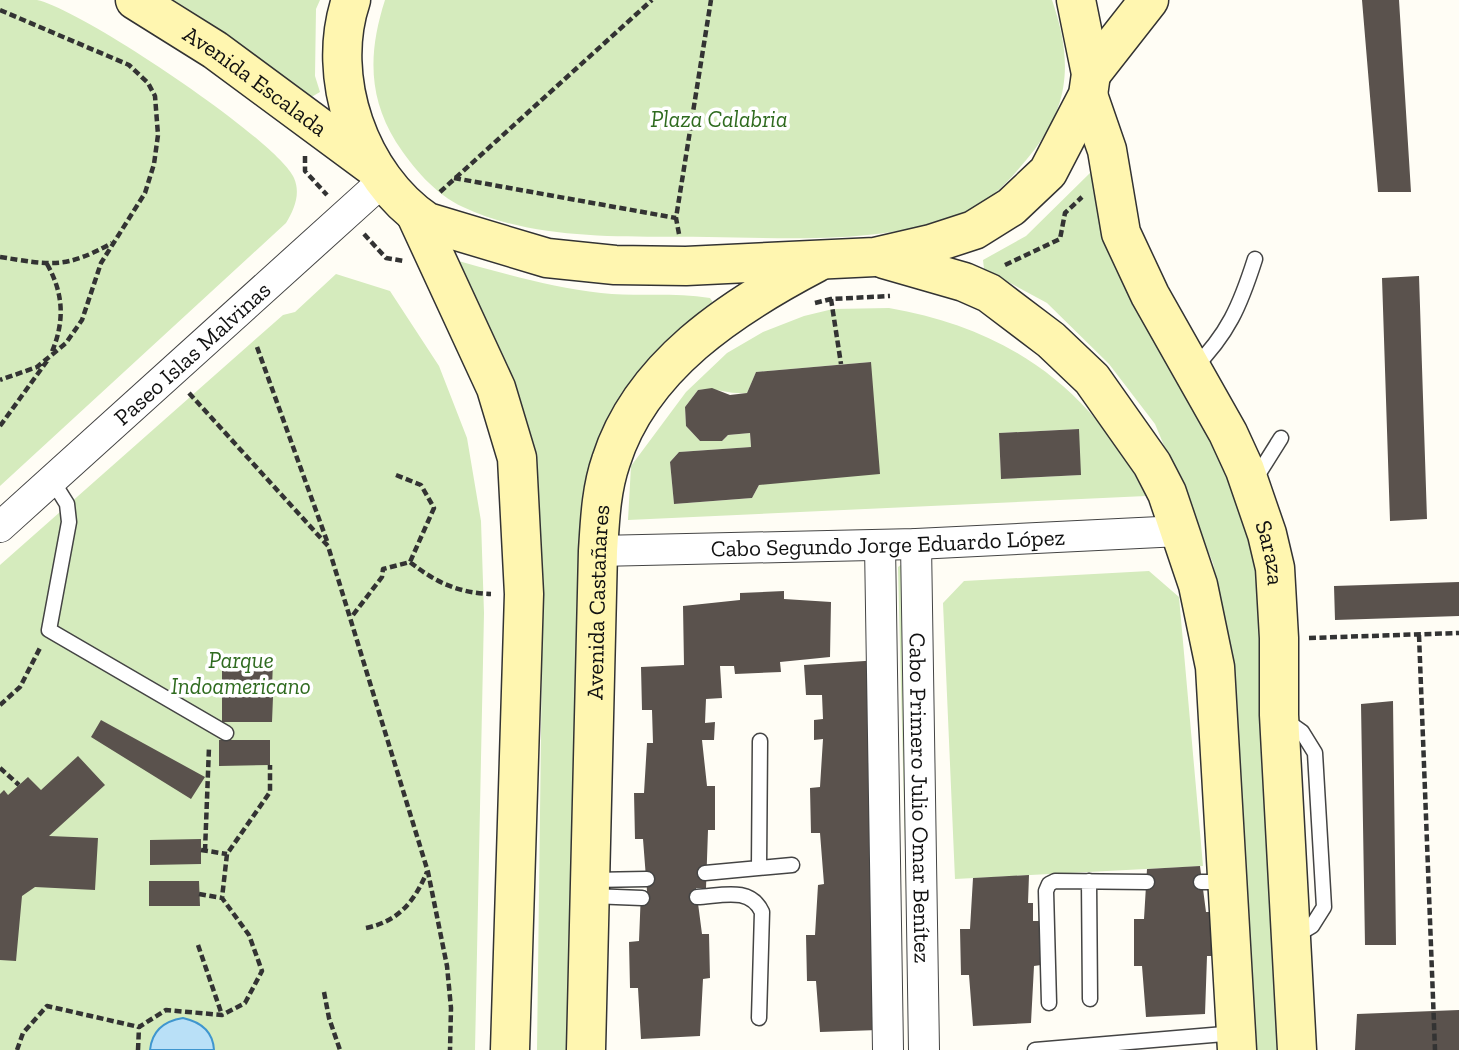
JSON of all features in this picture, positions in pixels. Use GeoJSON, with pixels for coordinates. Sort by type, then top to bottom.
{"type":"FeatureCollection","features":[{"type":"Feature","properties":{"kind":"main road","name":"Avenida Escalada"},"geometry":{"type":"LineString","coordinates":[[135,0],[215,50],[378,173]]}},
{"type":"Feature","properties":{"kind":"main road"},"geometry":{"type":"LineString","coordinates":[[351,0],[342,52],[347,99],[378,173],[416,215],[496,388],[517,458],[524,594],[510,1050]]}},
{"type":"Feature","properties":{"kind":"main road","name":"Saraza"},"geometry":{"type":"LineString","coordinates":[[1076,0],[1090,85],[1107,150],[1121,233],[1150,295],[1228,433],[1251,485],[1275,568],[1279,715],[1297,1050]]}},
{"type":"Feature","properties":{"kind":"main road"},"geometry":{"type":"LineString","coordinates":[[416,215],[439,226],[547,258],[615,265],[687,266],[827,257],[875,257],[932,244],[974,230],[1011,206],[1048,172],[1090,85],[1149,0]]}},
{"type":"Feature","properties":{"kind":"main road","name":"Avenida Castañares"},"geometry":{"type":"LineString","coordinates":[[586,1050],[598,551],[601,498],[611,461],[624,426],[656,377],[755,295],[827,257]]}},
{"type":"Feature","properties":{"kind":"main road"},"geometry":{"type":"LineString","coordinates":[[875,257],[932,271],[989,293],[1051,340],[1092,379],[1152,464],[1167,493],[1198,585],[1215,667],[1214,882],[1237,1041]]}},
{"type":"Feature","properties":{"kind":"street","name":"Paseo Islas Malvinas"},"geometry":{"type":"LineString","coordinates":[[0,527],[52,480],[355,225],[378,173]]}},
{"type":"Feature","properties":{"kind":"street","name":"Cabo Segundo Jorge Eduardo López"},"geometry":{"type":"LineString","coordinates":[[598,551],[916,544],[1180,531]]}},
{"type":"Feature","properties":{"kind":"street","name":"Cabo Primero Julio Omar Benítez"},"geometry":{"type":"LineString","coordinates":[[916,544],[925,1050]]}},
{"type":"Feature","properties":{"kind":"street","name":"Cabo Primero Julio Omar Benítez"},"geometry":{"type":"LineString","coordinates":[[880,545],[888,1050]]}},
{"type":"Feature","properties":{"kind":"lane"},"geometry":{"type":"LineString","coordinates":[[1192,370],[1217,345],[1238,311],[1255,259]]}},
{"type":"Feature","properties":{"kind":"lane"},"geometry":{"type":"LineString","coordinates":[[1251,485],[1281,438]]}},
{"type":"Feature","properties":{"kind":"lane"},"geometry":{"type":"LineString","coordinates":[[52,480],[67,504],[69,522],[49,630],[226,733]]}},
{"type":"Feature","properties":{"kind":"lane"},"geometry":{"type":"LineString","coordinates":[[759,868],[760,741]]}},
{"type":"Feature","properties":{"kind":"lane"},"geometry":{"type":"LineString","coordinates":[[705,873],[792,865]]}},
{"type":"Feature","properties":{"kind":"lane"},"geometry":{"type":"LineString","coordinates":[[590,888],[647,880]]}},
{"type":"Feature","properties":{"kind":"lane"},"geometry":{"type":"LineString","coordinates":[[1049,1003],[1046,891],[1049,884],[1055,881],[1147,882]]}},
{"type":"Feature","properties":{"kind":"lane"},"geometry":{"type":"LineString","coordinates":[[1088,881],[1090,999]]}},
{"type":"Feature","properties":{"kind":"lane"},"geometry":{"type":"LineString","coordinates":[[590,888],[642,898]]}},
{"type":"Feature","properties":{"kind":"lane"},"geometry":{"type":"LineString","coordinates":[[696,897],[746,894],[757,901],[762,912],[759,1018]]}},
{"type":"Feature","properties":{"kind":"lane"},"geometry":{"type":"LineString","coordinates":[[1035,1050],[1237,1041]]}},
{"type":"Feature","properties":{"kind":"path"},"geometry":{"type":"LineString","coordinates":[[355,225],[416,215],[652,0]]}},
{"type":"Feature","properties":{"kind":"path"},"geometry":{"type":"LineString","coordinates":[[687,266],[676,218],[711,0]]}},
{"type":"Feature","properties":{"kind":"path"},"geometry":{"type":"LineString","coordinates":[[0,10],[119,60],[148,83],[155,96],[157,114],[154,164],[145,193],[101,263],[82,320],[66,344],[37,368],[0,380]]}},
{"type":"Feature","properties":{"kind":"path"},"geometry":{"type":"LineString","coordinates":[[306,118],[305,171],[355,225],[354,244]]}},
{"type":"Feature","properties":{"kind":"path"},"geometry":{"type":"LineString","coordinates":[[454,178],[676,218]]}},
{"type":"Feature","properties":{"kind":"path"},"geometry":{"type":"LineString","coordinates":[[989,293],[997,270],[1025,253],[1060,239],[1065,213],[1094,186],[1111,181]]}},
{"type":"Feature","properties":{"kind":"path"},"geometry":{"type":"LineString","coordinates":[[0,257],[47,264],[81,261],[113,243]]}},
{"type":"Feature","properties":{"kind":"path"},"geometry":{"type":"LineString","coordinates":[[0,426],[50,357],[61,322],[57,281],[47,264]]}},
{"type":"Feature","properties":{"kind":"path"},"geometry":{"type":"LineString","coordinates":[[807,305],[831,299],[896,296]]}},
{"type":"Feature","properties":{"kind":"path"},"geometry":{"type":"LineString","coordinates":[[831,299],[841,365]]}},
{"type":"Feature","properties":{"kind":"path"},"geometry":{"type":"LineString","coordinates":[[257,347],[352,616],[428,872],[447,966],[451,1008],[450,1050]]}},
{"type":"Feature","properties":{"kind":"path"},"geometry":{"type":"LineString","coordinates":[[198,382],[188,392],[328,545]]}},
{"type":"Feature","properties":{"kind":"path"},"geometry":{"type":"LineString","coordinates":[[396,475],[421,485],[434,508],[410,562]]}},
{"type":"Feature","properties":{"kind":"path"},"geometry":{"type":"LineString","coordinates":[[410,562],[430,578],[452,589],[524,594]]}},
{"type":"Feature","properties":{"kind":"path"},"geometry":{"type":"LineString","coordinates":[[352,616],[382,577],[383,569],[410,562]]}},
{"type":"Feature","properties":{"kind":"path"},"geometry":{"type":"LineString","coordinates":[[0,705],[20,687],[49,630]]}},
{"type":"Feature","properties":{"kind":"path"},"geometry":{"type":"LineString","coordinates":[[1279,638],[1459,633]]}},
{"type":"Feature","properties":{"kind":"path"},"geometry":{"type":"LineString","coordinates":[[1419,635],[1435,1050]]}},
{"type":"Feature","properties":{"kind":"path"},"geometry":{"type":"LineString","coordinates":[[210,724],[203,851],[226,854]]}},
{"type":"Feature","properties":{"kind":"path"},"geometry":{"type":"LineString","coordinates":[[16,1050],[23,1033],[47,1006],[139,1027],[166,1010],[222,1016],[245,1003],[262,971],[249,935],[222,898],[226,854],[270,792],[270,765]]}},
{"type":"Feature","properties":{"kind":"path"},"geometry":{"type":"LineString","coordinates":[[0,768],[19,785]]}},
{"type":"Feature","properties":{"kind":"path"},"geometry":{"type":"LineString","coordinates":[[366,928],[383,924],[399,915],[416,898],[428,872]]}},
{"type":"Feature","properties":{"kind":"path"},"geometry":{"type":"LineString","coordinates":[[200,894],[222,898]]}},
{"type":"Feature","properties":{"kind":"path"},"geometry":{"type":"LineString","coordinates":[[198,945],[222,1016]]}},
{"type":"Feature","properties":{"kind":"path"},"geometry":{"type":"LineString","coordinates":[[324,992],[340,1050]]}},
{"type":"Feature","properties":{"kind":"path"},"geometry":{"type":"LineString","coordinates":[[138,1050],[139,1027]]}},
{"type":"Feature","properties":{"kind":"green space"},"geometry":{"type":"Polygon","coordinates":[[[0,0],[37,0],[60,9],[93,26],[176,78],[253,135],[280,160],[294,178],[297,196],[286,223],[0,486],[0,0]]]}},
{"type":"Feature","properties":{"kind":"green space"},"geometry":{"type":"Polygon","coordinates":[[[172,0],[320,0],[316,9],[315,76],[320,92],[308,99],[172,0]]]}},
{"type":"Feature","properties":{"kind":"green space","name":"Plaza Calabria"},"geometry":{"type":"Polygon","coordinates":[[[385,0],[1052,0],[1063,40],[1065,59],[1062,95],[1047,131],[1035,149],[995,193],[976,207],[934,223],[871,235],[806,238],[615,236],[552,232],[492,218],[453,202],[417,171],[403,152],[387,124],[376,90],[374,55],[385,0]]]}},
{"type":"Feature","properties":{"kind":"green space"},"geometry":{"type":"Polygon","coordinates":[[[1090,173],[1095,176],[1220,444],[1257,561],[1289,1050],[1251,1050],[1230,646],[1213,563],[1155,424],[1109,364],[1047,303],[984,269],[983,260],[1026,236],[1090,173]]]}},
{"type":"Feature","properties":{"kind":"green space"},"geometry":{"type":"Polygon","coordinates":[[[448,258],[562,287],[615,294],[696,296],[710,298],[714,304],[617,416],[578,1050],[537,1050],[543,576],[537,488],[448,258]]]}},
{"type":"Feature","properties":{"kind":"green space","name":"Parque Indoamericano"},"geometry":{"type":"Polygon","coordinates":[[[336,274],[390,291],[439,366],[467,438],[481,521],[484,613],[475,1050],[0,1050],[0,565],[283,315],[295,312],[336,274]]]}},
{"type":"Feature","properties":{"kind":"green space"},"geometry":{"type":"Polygon","coordinates":[[[889,308],[932,317],[1008,348],[1042,369],[1072,394],[1100,424],[1146,496],[628,520],[631,466],[686,392],[727,353],[763,332],[804,316],[833,309],[889,308]],[[871,362],[756,372],[747,393],[698,390],[685,407],[686,426],[700,441],[722,441],[728,435],[750,433],[751,447],[679,452],[670,462],[674,504],[752,498],[759,485],[871,362]],[[1078,429],[999,433],[1001,479],[1080,475],[1078,429]]]}},
{"type":"Feature","properties":{"kind":"green space"},"geometry":{"type":"Polygon","coordinates":[[[902,564],[910,1050],[898,567],[902,564]]]}},
{"type":"Feature","properties":{"kind":"green space"},"geometry":{"type":"Polygon","coordinates":[[[1149,571],[1179,597],[1203,866],[955,879],[943,603],[964,581],[1149,571]]]}},
{"type":"Feature","properties":{"kind":"water"},"geometry":{"type":"Polygon","coordinates":[[[183,1018],[205,1028],[214,1050],[150,1050],[153,1037],[160,1028],[170,1021],[183,1018]]]}},
{"type":"Feature","properties":{"kind":"building"},"geometry":{"type":"Polygon","coordinates":[[[1362,0],[1399,0],[1411,192],[1378,192],[1362,0]]]}},
{"type":"Feature","properties":{"kind":"building"},"geometry":{"type":"Polygon","coordinates":[[[1419,276],[1427,519],[1390,521],[1382,278],[1419,276]]]}},
{"type":"Feature","properties":{"kind":"building"},"geometry":{"type":"Polygon","coordinates":[[[871,362],[880,474],[759,485],[752,498],[674,504],[670,462],[679,452],[751,447],[750,433],[728,435],[722,441],[700,441],[686,426],[685,407],[698,390],[712,388],[730,395],[747,393],[756,372],[871,362]]]}},
{"type":"Feature","properties":{"kind":"building"},"geometry":{"type":"Polygon","coordinates":[[[1079,429],[1081,475],[1001,479],[999,433],[1079,429]]]}},
{"type":"Feature","properties":{"kind":"building"},"geometry":{"type":"Polygon","coordinates":[[[1459,582],[1459,616],[1335,620],[1334,586],[1459,582]]]}},
{"type":"Feature","properties":{"kind":"building"},"geometry":{"type":"Polygon","coordinates":[[[784,591],[784,599],[831,602],[830,657],[780,662],[781,672],[735,674],[734,666],[720,666],[722,698],[706,699],[705,723],[715,722],[714,740],[702,740],[707,786],[715,786],[715,830],[708,830],[706,888],[696,888],[702,934],[709,934],[710,978],[703,979],[700,1036],[641,1039],[638,988],[630,988],[629,942],[639,941],[641,891],[647,891],[643,839],[635,839],[634,793],[644,793],[647,743],[653,743],[652,710],[642,710],[641,667],[684,665],[683,606],[740,600],[740,593],[784,591]]]}},
{"type":"Feature","properties":{"kind":"building"},"geometry":{"type":"Polygon","coordinates":[[[880,660],[878,1030],[820,1032],[816,981],[807,981],[806,935],[815,935],[818,885],[824,884],[820,833],[811,833],[810,788],[820,787],[823,739],[814,740],[814,720],[823,719],[822,695],[806,695],[804,665],[880,660]]]}},
{"type":"Feature","properties":{"kind":"building"},"geometry":{"type":"Polygon","coordinates":[[[222,662],[273,662],[272,687],[222,687],[222,662]]]}},
{"type":"Feature","properties":{"kind":"building"},"geometry":{"type":"Polygon","coordinates":[[[222,697],[273,697],[272,722],[222,722],[222,697]]]}},
{"type":"Feature","properties":{"kind":"building"},"geometry":{"type":"Polygon","coordinates":[[[1393,701],[1396,945],[1365,945],[1361,704],[1393,701]]]}},
{"type":"Feature","properties":{"kind":"building"},"geometry":{"type":"Polygon","coordinates":[[[101,720],[205,777],[191,799],[91,737],[101,720]]]}},
{"type":"Feature","properties":{"kind":"building"},"geometry":{"type":"Polygon","coordinates":[[[219,740],[270,740],[270,765],[219,766],[219,740]]]}},
{"type":"Feature","properties":{"kind":"building"},"geometry":{"type":"Polygon","coordinates":[[[78,756],[105,785],[49,836],[98,838],[95,890],[35,887],[22,896],[16,961],[0,960],[0,794],[4,790],[8,795],[28,777],[41,790],[78,756]]]}},
{"type":"Feature","properties":{"kind":"building"},"geometry":{"type":"Polygon","coordinates":[[[201,839],[201,864],[150,865],[150,840],[201,839]]]}},
{"type":"Feature","properties":{"kind":"building"},"geometry":{"type":"Polygon","coordinates":[[[1200,866],[1206,912],[1214,912],[1214,956],[1207,956],[1205,1014],[1146,1017],[1142,966],[1134,966],[1134,919],[1144,919],[1147,869],[1200,866]]]}},
{"type":"Feature","properties":{"kind":"building"},"geometry":{"type":"Polygon","coordinates":[[[1029,875],[1028,903],[1033,903],[1033,921],[1040,921],[1041,965],[1034,966],[1031,1023],[973,1026],[969,975],[961,975],[960,929],[970,929],[973,878],[1029,875]]]}},
{"type":"Feature","properties":{"kind":"building"},"geometry":{"type":"Polygon","coordinates":[[[149,881],[199,881],[200,906],[149,906],[149,881]]]}},
{"type":"Feature","properties":{"kind":"building"},"geometry":{"type":"Polygon","coordinates":[[[1459,1010],[1459,1050],[1355,1050],[1357,1014],[1459,1010]]]}}]}
